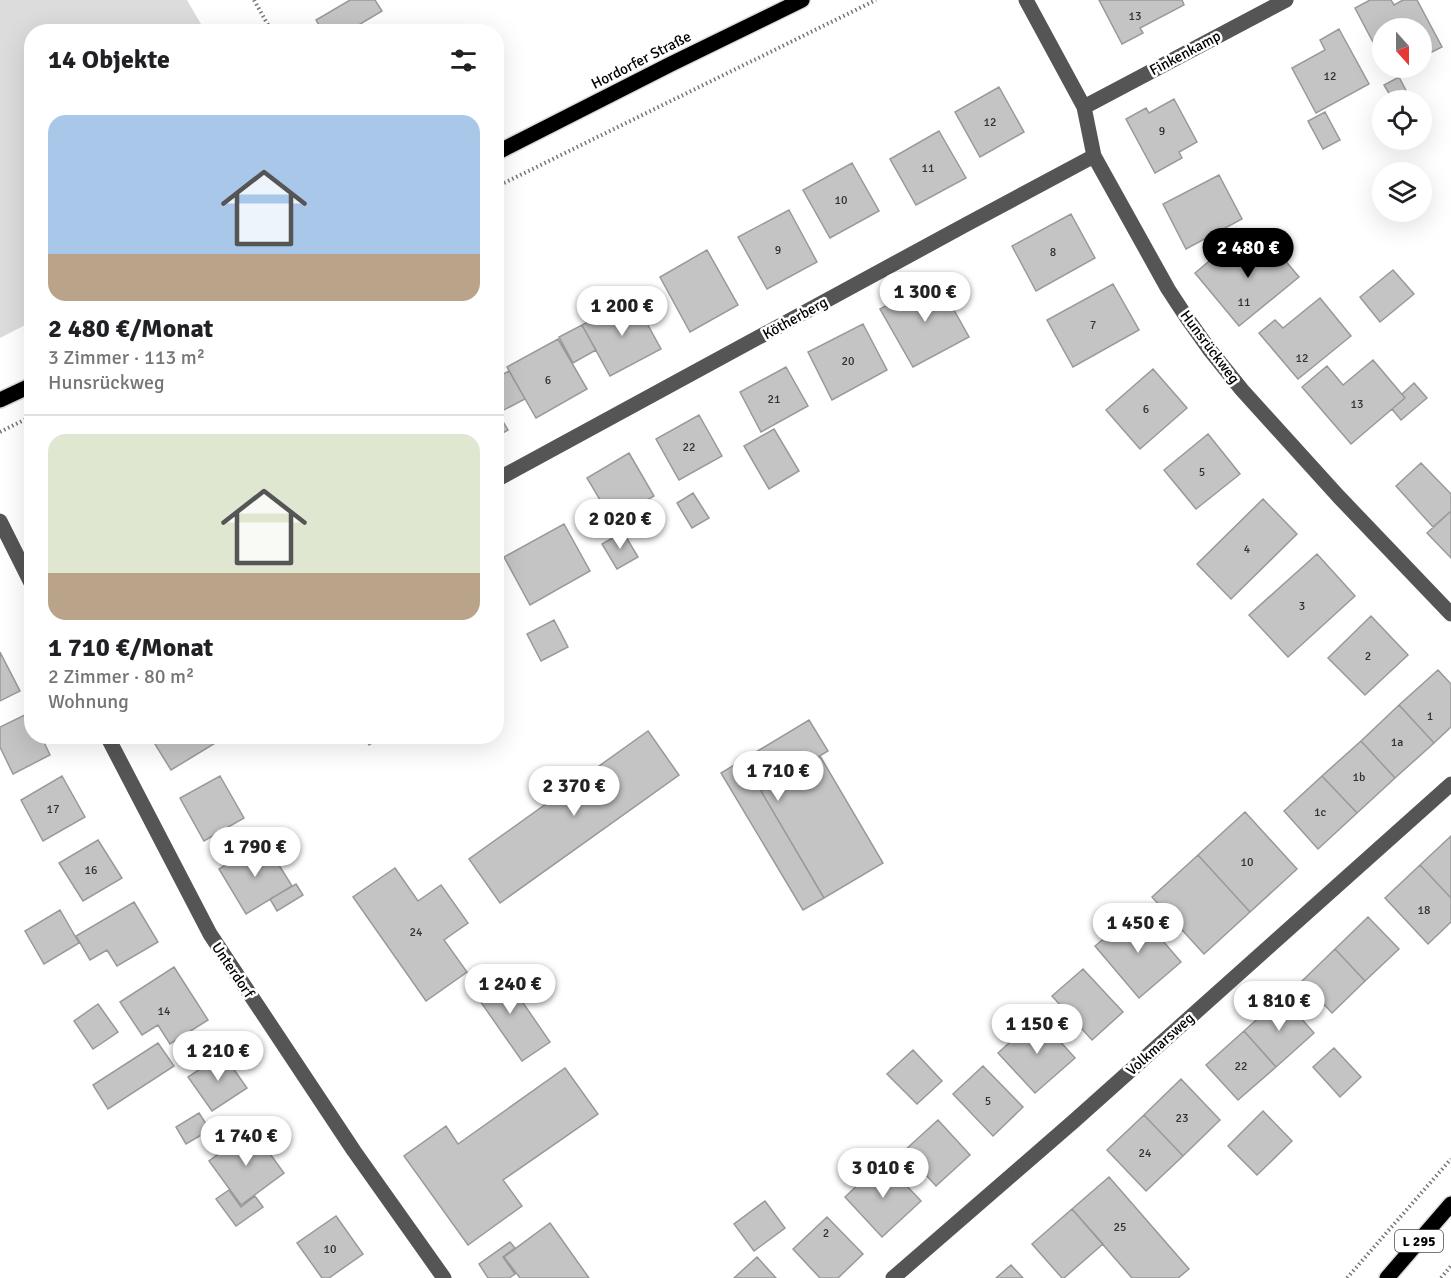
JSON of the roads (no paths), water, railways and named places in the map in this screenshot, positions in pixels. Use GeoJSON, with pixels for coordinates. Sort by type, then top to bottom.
{"type":"FeatureCollection","features":[{"type":"Feature","properties":{"kind":"main road","name":"Hordorfer Straße"},"geometry":{"type":"LineString","coordinates":[[504,149],[802,0]]}},
{"type":"Feature","properties":{"kind":"main road"},"geometry":{"type":"LineString","coordinates":[[0,400],[24,389]]}},
{"type":"Feature","properties":{"kind":"main road","name":"L 295"},"geometry":{"type":"LineString","coordinates":[[1387,1278],[1451,1204]]}},
{"type":"Feature","properties":{"kind":"street","name":"Hunsrückweg"},"geometry":{"type":"LineString","coordinates":[[1026,0],[1084,107],[1094,156],[1168,289],[1209,349],[1242,390],[1317,473],[1451,614]]}},
{"type":"Feature","properties":{"kind":"street","name":"Finkenkamp"},"geometry":{"type":"LineString","coordinates":[[1084,107],[1286,0]]}},
{"type":"Feature","properties":{"kind":"street","name":"Kötherberg"},"geometry":{"type":"LineString","coordinates":[[504,476],[1094,156]]}},
{"type":"Feature","properties":{"kind":"street"},"geometry":{"type":"LineString","coordinates":[[0,521],[24,569]]}},
{"type":"Feature","properties":{"kind":"street","name":"Unterdorf"},"geometry":{"type":"LineString","coordinates":[[111,744],[210,934],[354,1151],[444,1278]]}},
{"type":"Feature","properties":{"kind":"street","name":"Volkmarsweg"},"geometry":{"type":"LineString","coordinates":[[893,1278],[1083,1113],[1451,784]]}}]}
